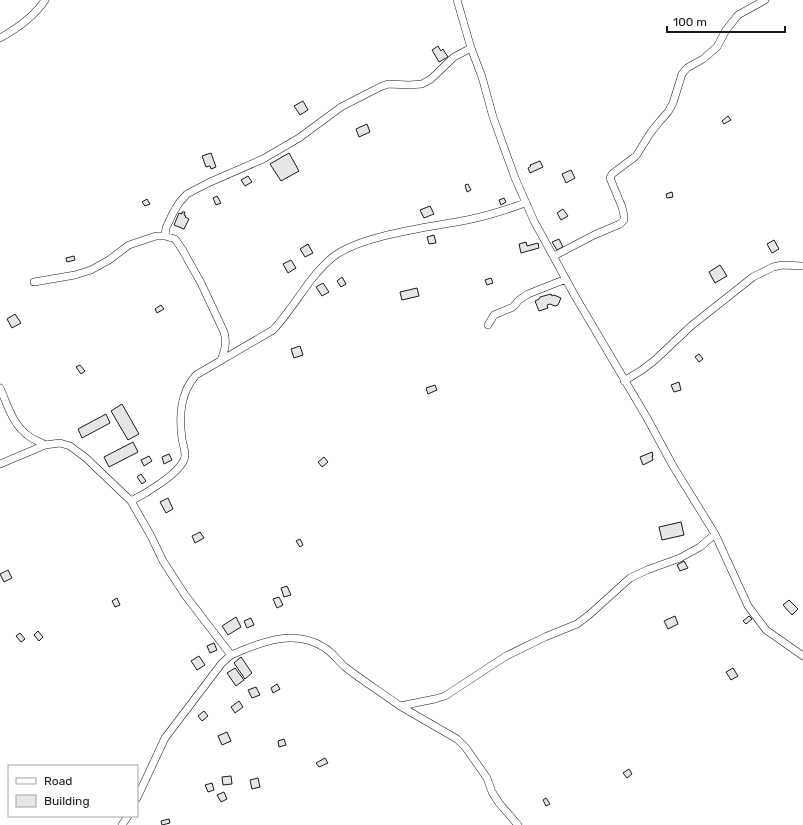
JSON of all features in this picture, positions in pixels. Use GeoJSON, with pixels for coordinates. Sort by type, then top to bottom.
{"type":"FeatureCollection","features":[{"type":"Feature","properties":{"kind":"street"},"geometry":{"type":"LineString","coordinates":[[0,38],[30,18],[45,0]]}},
{"type":"Feature","properties":{"kind":"street"},"geometry":{"type":"LineString","coordinates":[[457,0],[471,48],[482,77],[493,117],[514,178],[525,203],[624,381],[647,418],[673,466],[715,534],[748,606],[766,630],[803,656]]}},
{"type":"Feature","properties":{"kind":"street"},"geometry":{"type":"LineString","coordinates":[[554,256],[594,235],[620,224],[624,220],[622,207],[610,178],[612,174],[636,156],[651,132],[668,112],[673,103],[682,74],[687,68],[703,59],[717,47],[726,30],[738,15],[765,0]]}},
{"type":"Feature","properties":{"kind":"street"},"geometry":{"type":"LineString","coordinates":[[165,236],[166,228],[173,213],[187,194],[208,183],[264,159],[299,138],[341,107],[380,87],[388,84],[422,84],[431,80],[454,57],[471,48]]}},
{"type":"Feature","properties":{"kind":"street"},"geometry":{"type":"LineString","coordinates":[[131,501],[160,484],[184,461],[185,449],[181,430],[183,396],[189,382],[196,375],[273,330],[282,321],[323,268],[333,258],[347,249],[382,237],[480,217],[525,203]]}},
{"type":"Feature","properties":{"kind":"street"},"geometry":{"type":"LineString","coordinates":[[34,282],[74,275],[91,270],[109,260],[129,245],[156,236],[165,236],[175,239],[201,283],[226,340],[221,360]]}},
{"type":"Feature","properties":{"kind":"street"},"geometry":{"type":"LineString","coordinates":[[624,381],[642,370],[691,326],[753,277],[773,267],[782,265],[803,266]]}},
{"type":"Feature","properties":{"kind":"street"},"geometry":{"type":"LineString","coordinates":[[488,325],[494,315],[513,307],[522,297],[566,279]]}},
{"type":"Feature","properties":{"kind":"street"},"geometry":{"type":"LineString","coordinates":[[0,388],[12,417],[30,438],[45,445]]}},
{"type":"Feature","properties":{"kind":"street"},"geometry":{"type":"LineString","coordinates":[[30,438],[32,446],[30,451]]}},
{"type":"Feature","properties":{"kind":"street"},"geometry":{"type":"LineString","coordinates":[[0,464],[45,445],[60,443],[70,446],[86,458],[131,501],[163,561],[185,595],[231,655]]}},
{"type":"Feature","properties":{"kind":"street"},"geometry":{"type":"LineString","coordinates":[[400,706],[445,696],[506,656],[550,634],[577,624],[630,578],[680,558],[700,547],[715,534]]}},
{"type":"Feature","properties":{"kind":"street"},"geometry":{"type":"LineString","coordinates":[[138,796],[165,738],[222,663],[231,655],[259,644],[290,637],[303,638],[323,647],[343,666],[400,706],[457,739],[466,748],[487,778],[492,792],[499,803],[518,825]]}},
{"type":"Feature","properties":{"kind":"building"},"geometry":{"type":"Polygon","coordinates":[[[438,46],[441,51],[443,49],[448,57],[439,62],[432,50],[438,46]]]}},
{"type":"Feature","properties":{"kind":"building"},"geometry":{"type":"Polygon","coordinates":[[[303,101],[308,110],[300,115],[294,106],[303,101]]]}},
{"type":"Feature","properties":{"kind":"building"},"geometry":{"type":"Polygon","coordinates":[[[728,116],[731,120],[724,124],[722,121],[728,116]]]}},
{"type":"Feature","properties":{"kind":"building"},"geometry":{"type":"Polygon","coordinates":[[[367,124],[370,132],[359,137],[356,129],[367,124]]]}},
{"type":"Feature","properties":{"kind":"building"},"geometry":{"type":"Polygon","coordinates":[[[211,153],[216,167],[211,169],[210,166],[206,167],[202,156],[211,153]]]}},
{"type":"Feature","properties":{"kind":"building"},"geometry":{"type":"Polygon","coordinates":[[[289,153],[299,171],[281,181],[270,164],[289,153]]]}},
{"type":"Feature","properties":{"kind":"building"},"geometry":{"type":"Polygon","coordinates":[[[540,161],[543,167],[530,173],[528,168],[531,166],[530,165],[540,161]]]}},
{"type":"Feature","properties":{"kind":"building"},"geometry":{"type":"Polygon","coordinates":[[[571,170],[575,178],[566,183],[562,174],[571,170]]]}},
{"type":"Feature","properties":{"kind":"building"},"geometry":{"type":"Polygon","coordinates":[[[248,176],[252,182],[245,186],[241,180],[248,176]]]}},
{"type":"Feature","properties":{"kind":"building"},"geometry":{"type":"Polygon","coordinates":[[[468,184],[471,190],[467,192],[465,185],[468,184]]]}},
{"type":"Feature","properties":{"kind":"building"},"geometry":{"type":"Polygon","coordinates":[[[672,192],[673,197],[667,198],[666,194],[672,192]]]}},
{"type":"Feature","properties":{"kind":"building"},"geometry":{"type":"Polygon","coordinates":[[[217,196],[221,203],[216,205],[213,198],[217,196]]]}},
{"type":"Feature","properties":{"kind":"building"},"geometry":{"type":"Polygon","coordinates":[[[504,198],[506,202],[501,205],[499,200],[504,198]]]}},
{"type":"Feature","properties":{"kind":"building"},"geometry":{"type":"Polygon","coordinates":[[[147,199],[150,204],[145,206],[142,202],[147,199]]]}},
{"type":"Feature","properties":{"kind":"building"},"geometry":{"type":"Polygon","coordinates":[[[430,206],[434,214],[424,218],[420,210],[430,206]]]}},
{"type":"Feature","properties":{"kind":"building"},"geometry":{"type":"Polygon","coordinates":[[[563,209],[568,216],[561,220],[557,213],[563,209]]]}},
{"type":"Feature","properties":{"kind":"building"},"geometry":{"type":"Polygon","coordinates":[[[182,212],[185,212],[185,217],[189,219],[184,229],[174,225],[179,213],[182,214],[182,212]]]}},
{"type":"Feature","properties":{"kind":"building"},"geometry":{"type":"Polygon","coordinates":[[[434,235],[436,243],[429,244],[427,237],[434,235]]]}},
{"type":"Feature","properties":{"kind":"building"},"geometry":{"type":"Polygon","coordinates":[[[559,239],[563,247],[557,250],[552,242],[559,239]]]}},
{"type":"Feature","properties":{"kind":"building"},"geometry":{"type":"Polygon","coordinates":[[[774,240],[779,249],[772,253],[767,244],[774,240]]]}},
{"type":"Feature","properties":{"kind":"building"},"geometry":{"type":"Polygon","coordinates":[[[526,242],[527,246],[538,243],[539,248],[521,253],[519,244],[526,242]]]}},
{"type":"Feature","properties":{"kind":"building"},"geometry":{"type":"Polygon","coordinates":[[[308,244],[313,253],[305,257],[300,249],[308,244]]]}},
{"type":"Feature","properties":{"kind":"building"},"geometry":{"type":"Polygon","coordinates":[[[74,256],[75,260],[67,262],[66,258],[74,256]]]}},
{"type":"Feature","properties":{"kind":"building"},"geometry":{"type":"Polygon","coordinates":[[[291,260],[296,268],[288,273],[283,264],[291,260]]]}},
{"type":"Feature","properties":{"kind":"building"},"geometry":{"type":"Polygon","coordinates":[[[720,265],[727,276],[715,283],[709,272],[720,265]]]}},
{"type":"Feature","properties":{"kind":"building"},"geometry":{"type":"Polygon","coordinates":[[[342,277],[346,284],[341,287],[337,281],[342,277]]]}},
{"type":"Feature","properties":{"kind":"building"},"geometry":{"type":"Polygon","coordinates":[[[491,278],[493,283],[487,285],[485,280],[491,278]]]}},
{"type":"Feature","properties":{"kind":"building"},"geometry":{"type":"Polygon","coordinates":[[[323,283],[329,292],[322,296],[316,287],[323,283]]]}},
{"type":"Feature","properties":{"kind":"building"},"geometry":{"type":"Polygon","coordinates":[[[417,288],[419,296],[402,300],[400,292],[417,288]]]}},
{"type":"Feature","properties":{"kind":"building"},"geometry":{"type":"Polygon","coordinates":[[[551,294],[552,296],[554,295],[561,298],[558,305],[555,306],[550,304],[547,305],[548,308],[539,311],[535,301],[540,297],[551,294]]]}},
{"type":"Feature","properties":{"kind":"building"},"geometry":{"type":"Polygon","coordinates":[[[161,305],[164,309],[157,313],[155,309],[161,305]]]}},
{"type":"Feature","properties":{"kind":"building"},"geometry":{"type":"Polygon","coordinates":[[[15,314],[21,323],[12,328],[7,319],[15,314]]]}},
{"type":"Feature","properties":{"kind":"building"},"geometry":{"type":"Polygon","coordinates":[[[300,346],[303,355],[294,358],[291,349],[300,346]]]}},
{"type":"Feature","properties":{"kind":"building"},"geometry":{"type":"Polygon","coordinates":[[[699,354],[703,359],[699,362],[695,357],[699,354]]]}},
{"type":"Feature","properties":{"kind":"building"},"geometry":{"type":"Polygon","coordinates":[[[80,365],[85,371],[81,374],[76,367],[80,365]]]}},
{"type":"Feature","properties":{"kind":"building"},"geometry":{"type":"Polygon","coordinates":[[[679,382],[681,390],[674,392],[671,385],[679,382]]]}},
{"type":"Feature","properties":{"kind":"building"},"geometry":{"type":"Polygon","coordinates":[[[435,385],[437,390],[428,394],[426,388],[435,385]]]}},
{"type":"Feature","properties":{"kind":"building"},"geometry":{"type":"Polygon","coordinates":[[[122,404],[139,434],[128,440],[111,411],[122,404]]]}},
{"type":"Feature","properties":{"kind":"building"},"geometry":{"type":"Polygon","coordinates":[[[106,414],[110,423],[82,438],[78,429],[106,414]]]}},
{"type":"Feature","properties":{"kind":"building"},"geometry":{"type":"Polygon","coordinates":[[[133,442],[138,452],[109,467],[104,457],[133,442]]]}},
{"type":"Feature","properties":{"kind":"building"},"geometry":{"type":"Polygon","coordinates":[[[652,452],[653,460],[643,465],[640,457],[652,452]]]}},
{"type":"Feature","properties":{"kind":"building"},"geometry":{"type":"Polygon","coordinates":[[[169,454],[172,460],[164,464],[162,457],[169,454]]]}},
{"type":"Feature","properties":{"kind":"building"},"geometry":{"type":"Polygon","coordinates":[[[149,456],[152,461],[144,466],[141,460],[149,456]]]}},
{"type":"Feature","properties":{"kind":"building"},"geometry":{"type":"Polygon","coordinates":[[[324,457],[328,462],[322,467],[318,462],[324,457]]]}},
{"type":"Feature","properties":{"kind":"building"},"geometry":{"type":"Polygon","coordinates":[[[141,474],[146,481],[142,484],[137,477],[141,474]]]}},
{"type":"Feature","properties":{"kind":"building"},"geometry":{"type":"Polygon","coordinates":[[[168,498],[173,509],[166,513],[160,502],[168,498]]]}},
{"type":"Feature","properties":{"kind":"building"},"geometry":{"type":"Polygon","coordinates":[[[681,522],[684,535],[662,540],[659,527],[681,522]]]}},
{"type":"Feature","properties":{"kind":"building"},"geometry":{"type":"Polygon","coordinates":[[[200,532],[204,538],[195,543],[192,536],[200,532]]]}},
{"type":"Feature","properties":{"kind":"building"},"geometry":{"type":"Polygon","coordinates":[[[300,539],[303,545],[300,547],[296,541],[300,539]]]}},
{"type":"Feature","properties":{"kind":"building"},"geometry":{"type":"Polygon","coordinates":[[[684,561],[688,568],[680,571],[677,565],[684,561]]]}},
{"type":"Feature","properties":{"kind":"building"},"geometry":{"type":"Polygon","coordinates":[[[8,570],[12,578],[4,582],[0,574],[8,570]]]}},
{"type":"Feature","properties":{"kind":"building"},"geometry":{"type":"Polygon","coordinates":[[[287,586],[291,595],[284,597],[281,588],[287,586]]]}},
{"type":"Feature","properties":{"kind":"building"},"geometry":{"type":"Polygon","coordinates":[[[279,597],[283,605],[277,608],[273,599],[279,597]]]}},
{"type":"Feature","properties":{"kind":"building"},"geometry":{"type":"Polygon","coordinates":[[[117,598],[120,605],[115,607],[112,601],[117,598]]]}},
{"type":"Feature","properties":{"kind":"building"},"geometry":{"type":"Polygon","coordinates":[[[789,600],[798,609],[792,615],[783,605],[789,600]]]}},
{"type":"Feature","properties":{"kind":"building"},"geometry":{"type":"Polygon","coordinates":[[[675,616],[678,624],[668,629],[664,621],[675,616]]]}},
{"type":"Feature","properties":{"kind":"building"},"geometry":{"type":"Polygon","coordinates":[[[749,616],[752,619],[746,624],[743,621],[749,616]]]}},
{"type":"Feature","properties":{"kind":"building"},"geometry":{"type":"Polygon","coordinates":[[[236,617],[241,627],[228,635],[222,626],[236,617]]]}},
{"type":"Feature","properties":{"kind":"building"},"geometry":{"type":"Polygon","coordinates":[[[251,618],[254,625],[247,628],[244,621],[251,618]]]}},
{"type":"Feature","properties":{"kind":"building"},"geometry":{"type":"Polygon","coordinates":[[[38,631],[43,637],[39,641],[34,635],[38,631]]]}},
{"type":"Feature","properties":{"kind":"building"},"geometry":{"type":"Polygon","coordinates":[[[20,633],[25,639],[21,642],[16,636],[20,633]]]}},
{"type":"Feature","properties":{"kind":"building"},"geometry":{"type":"Polygon","coordinates":[[[214,643],[217,650],[210,653],[207,646],[214,643]]]}},
{"type":"Feature","properties":{"kind":"building"},"geometry":{"type":"Polygon","coordinates":[[[199,656],[205,665],[197,670],[191,661],[199,656]]]}},
{"type":"Feature","properties":{"kind":"building"},"geometry":{"type":"Polygon","coordinates":[[[241,657],[252,673],[245,679],[234,663],[241,657]]]}},
{"type":"Feature","properties":{"kind":"building"},"geometry":{"type":"Polygon","coordinates":[[[235,668],[244,680],[236,686],[227,673],[235,668]]]}},
{"type":"Feature","properties":{"kind":"building"},"geometry":{"type":"Polygon","coordinates":[[[733,668],[738,676],[731,680],[726,672],[733,668]]]}},
{"type":"Feature","properties":{"kind":"building"},"geometry":{"type":"Polygon","coordinates":[[[277,684],[280,689],[273,693],[271,688],[277,684]]]}},
{"type":"Feature","properties":{"kind":"building"},"geometry":{"type":"Polygon","coordinates":[[[256,687],[260,695],[252,698],[248,690],[256,687]]]}},
{"type":"Feature","properties":{"kind":"building"},"geometry":{"type":"Polygon","coordinates":[[[239,701],[243,707],[235,713],[231,707],[239,701]]]}},
{"type":"Feature","properties":{"kind":"building"},"geometry":{"type":"Polygon","coordinates":[[[204,711],[208,716],[202,721],[198,716],[204,711]]]}},
{"type":"Feature","properties":{"kind":"building"},"geometry":{"type":"Polygon","coordinates":[[[227,732],[231,741],[222,745],[218,736],[227,732]]]}},
{"type":"Feature","properties":{"kind":"building"},"geometry":{"type":"Polygon","coordinates":[[[284,739],[286,745],[279,747],[278,741],[284,739]]]}},
{"type":"Feature","properties":{"kind":"building"},"geometry":{"type":"Polygon","coordinates":[[[325,758],[328,763],[319,767],[316,763],[325,758]]]}},
{"type":"Feature","properties":{"kind":"building"},"geometry":{"type":"Polygon","coordinates":[[[629,769],[632,774],[627,778],[623,773],[629,769]]]}},
{"type":"Feature","properties":{"kind":"building"},"geometry":{"type":"Polygon","coordinates":[[[231,776],[232,784],[223,785],[222,777],[231,776]]]}},
{"type":"Feature","properties":{"kind":"building"},"geometry":{"type":"Polygon","coordinates":[[[258,778],[260,787],[252,789],[250,780],[258,778]]]}},
{"type":"Feature","properties":{"kind":"building"},"geometry":{"type":"Polygon","coordinates":[[[212,783],[214,790],[208,792],[205,785],[212,783]]]}},
{"type":"Feature","properties":{"kind":"building"},"geometry":{"type":"Polygon","coordinates":[[[224,792],[227,799],[221,802],[217,795],[224,792]]]}},
{"type":"Feature","properties":{"kind":"building"},"geometry":{"type":"Polygon","coordinates":[[[546,798],[550,804],[546,806],[543,800],[546,798]]]}},
{"type":"Feature","properties":{"kind":"building"},"geometry":{"type":"Polygon","coordinates":[[[169,819],[170,823],[162,825],[161,821],[169,819]]]}}]}
